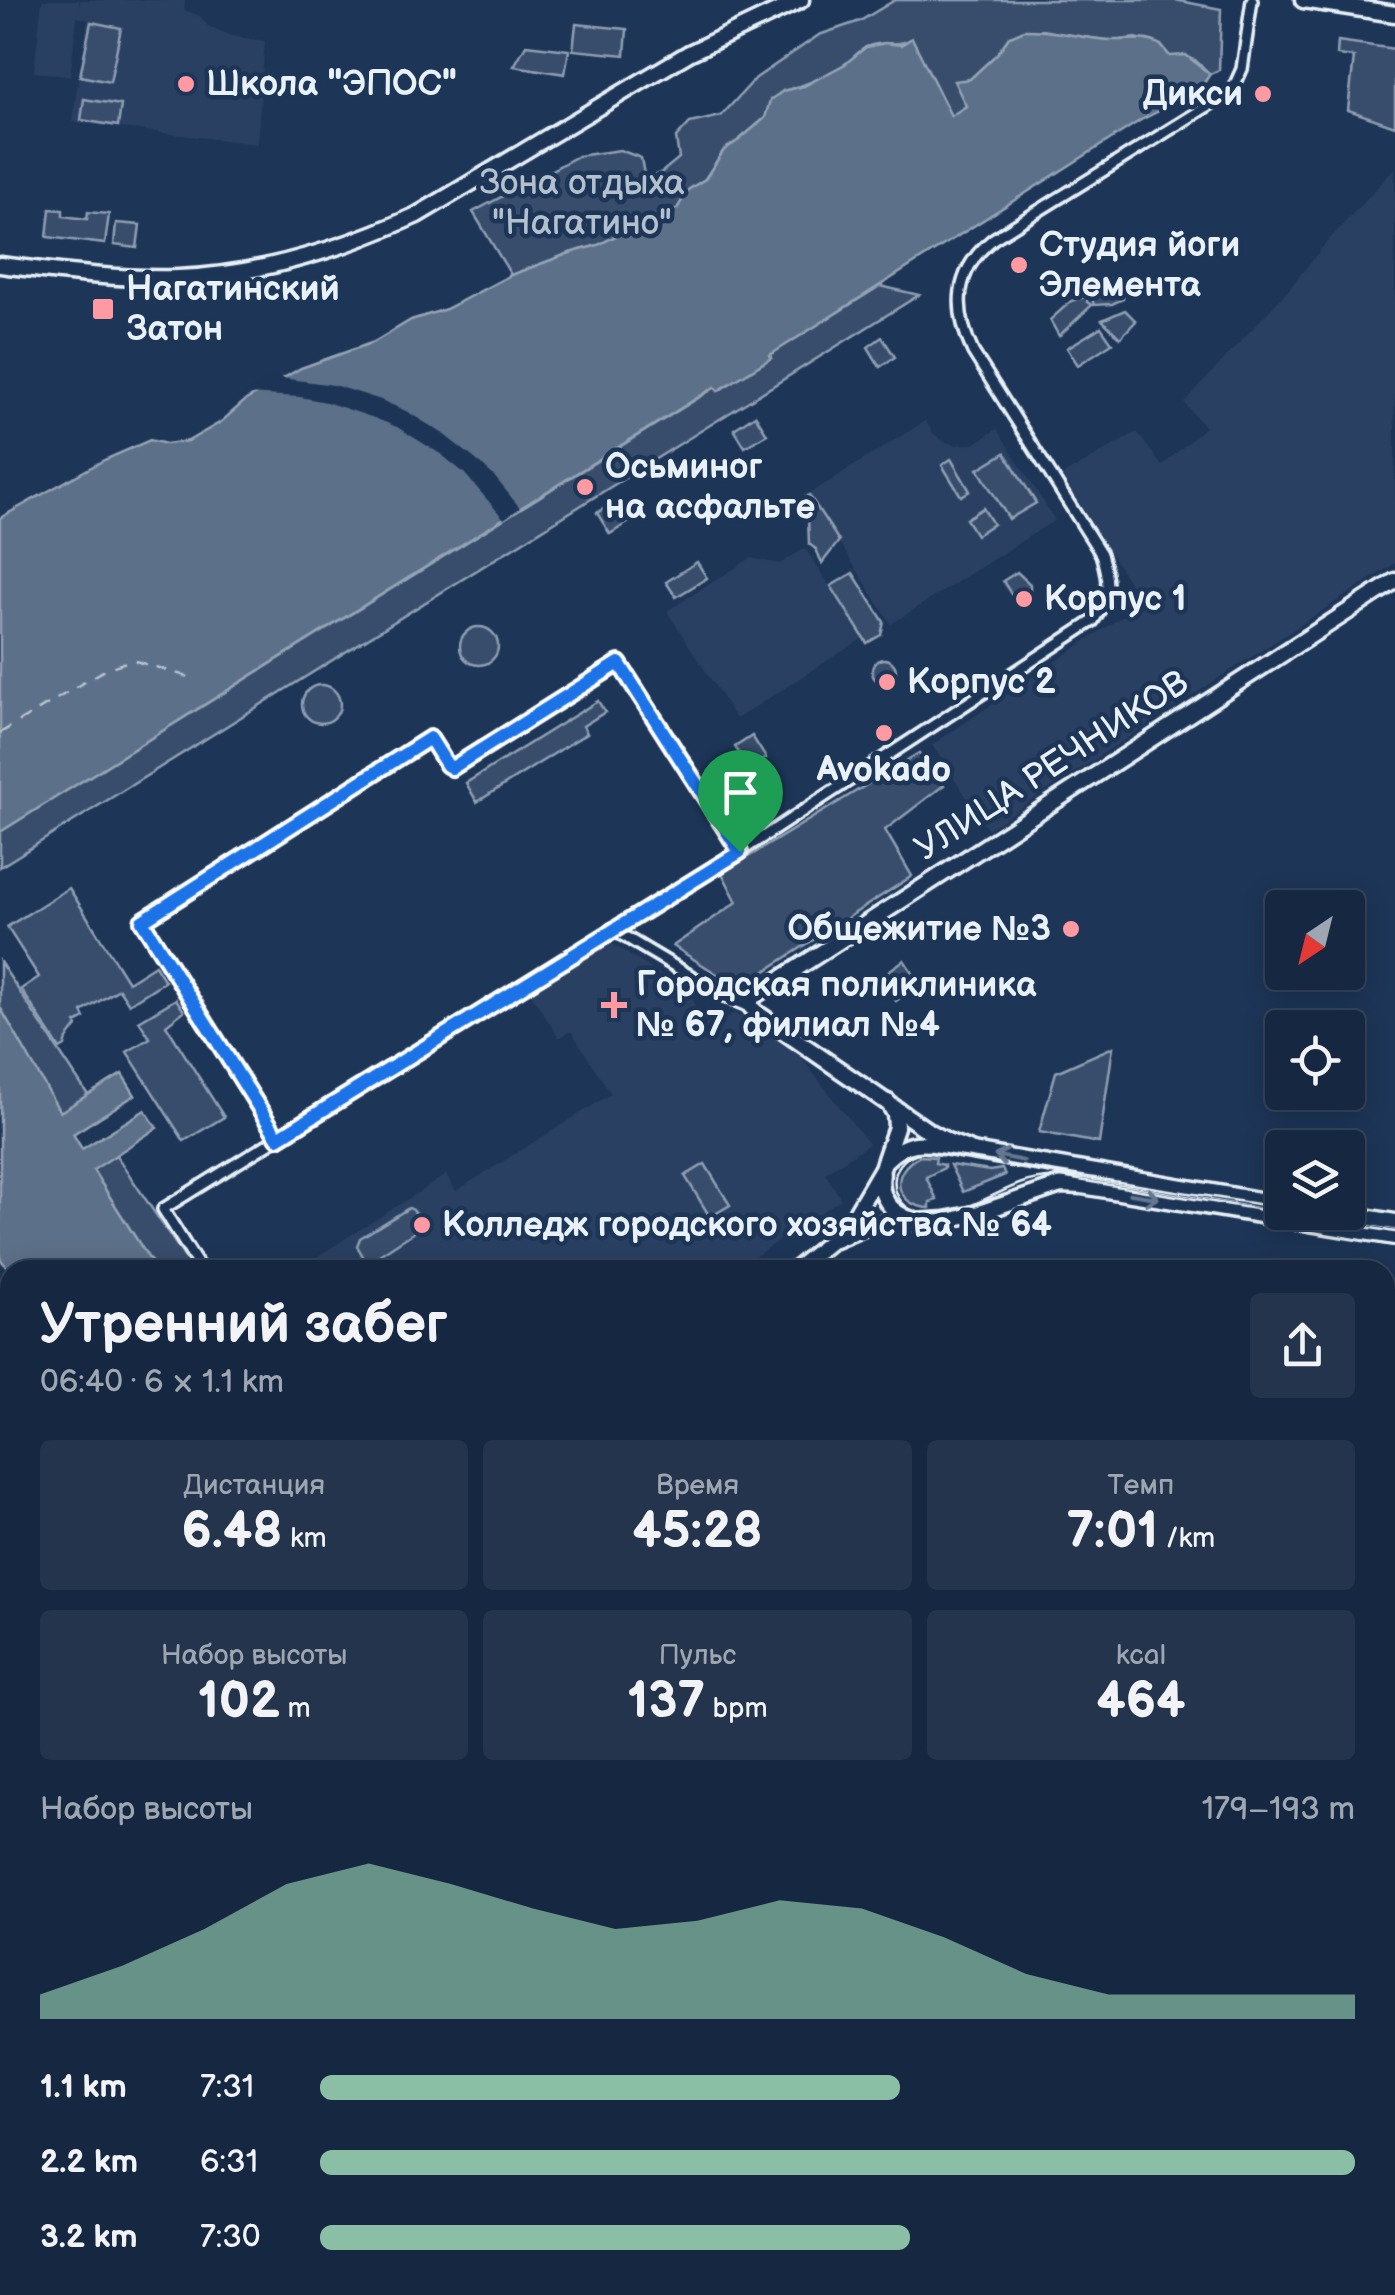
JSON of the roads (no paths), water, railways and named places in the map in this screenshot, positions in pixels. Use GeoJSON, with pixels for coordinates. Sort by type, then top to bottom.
{"type":"FeatureCollection","features":[{"type":"Feature","properties":{"kind":"street"},"geometry":{"type":"LineString","coordinates":[[0,265],[100,276],[177,278],[243,270],[335,248],[417,216],[689,53],[800,0]]}},
{"type":"Feature","properties":{"kind":"street"},"geometry":{"type":"LineString","coordinates":[[195,1260],[163,1208],[740,852],[1092,621],[1108,592],[1101,554],[973,352],[960,315],[962,284],[976,256],[993,239],[1232,91],[1242,70],[1252,0]]}},
{"type":"Feature","properties":{"kind":"street"},"geometry":{"type":"LineString","coordinates":[[1303,0],[1395,14]]}},
{"type":"Feature","properties":{"kind":"street","name":"УЛИЦА РЕЧНИКОВ"},"geometry":{"type":"LineString","coordinates":[[751,1007],[755,994],[1395,580]]}},
{"type":"Feature","properties":{"kind":"street"},"geometry":{"type":"LineString","coordinates":[[278,1138],[142,921],[430,738],[452,768],[619,663],[740,852]]}},
{"type":"Feature","properties":{"kind":"street"},"geometry":{"type":"LineString","coordinates":[[612,929],[728,998],[751,1007],[927,1130],[973,1151]]}},
{"type":"Feature","properties":{"kind":"street"},"geometry":{"type":"LineString","coordinates":[[888,1102],[896,1126],[880,1182],[882,1193],[896,1213],[919,1222]]}},
{"type":"Feature","properties":{"kind":"street"},"geometry":{"type":"LineString","coordinates":[[808,1260],[855,1218],[884,1164],[909,1144],[973,1151],[1265,1201]]}},
{"type":"Feature","properties":{"kind":"street"},"geometry":{"type":"LineString","coordinates":[[1044,1165],[1052,1176],[1048,1189]]}},
{"type":"Feature","properties":{"kind":"street"},"geometry":{"type":"LineString","coordinates":[[834,1240],[870,1224],[945,1220],[980,1213],[1061,1185],[1395,1237]]}},
{"type":"Feature","properties":{"kind":"street"},"geometry":{"type":"LineString","coordinates":[[1365,1217],[1395,1222]]}},
{"type":"Feature","properties":{"kind":"tram line"},"geometry":{"type":"LineString","coordinates":[[1265,1205],[931,1152],[904,1160],[895,1180],[902,1202],[925,1214],[951,1212],[1027,1181],[1061,1177],[1265,1211]]}},
{"type":"Feature","properties":{"kind":"tram line"},"geometry":{"type":"LineString","coordinates":[[1365,1227],[1395,1232]]}},
{"type":"Feature","properties":{"kind":"place","name":"Школа \"ЭПОС\""},"geometry":{"type":"Point","coordinates":[186,84]}},
{"type":"Feature","properties":{"kind":"place","name":"Дикси"},"geometry":{"type":"Point","coordinates":[1263,94]}},
{"type":"Feature","properties":{"kind":"place","name":"Студия йоги Элемента"},"geometry":{"type":"Point","coordinates":[1019,265]}},
{"type":"Feature","properties":{"kind":"place","name":"Нагатинский Затон"},"geometry":{"type":"Point","coordinates":[103,309]}},
{"type":"Feature","properties":{"kind":"place","name":"Осьминог на асфальте"},"geometry":{"type":"Point","coordinates":[585,487]}},
{"type":"Feature","properties":{"kind":"place","name":"Корпус 1"},"geometry":{"type":"Point","coordinates":[1024,599]}},
{"type":"Feature","properties":{"kind":"place","name":"Корпус 2"},"geometry":{"type":"Point","coordinates":[887,682]}},
{"type":"Feature","properties":{"kind":"place","name":"Avokado"},"geometry":{"type":"Point","coordinates":[884,733]}},
{"type":"Feature","properties":{"kind":"place","name":"Общежитие №3"},"geometry":{"type":"Point","coordinates":[1071,929]}},
{"type":"Feature","properties":{"kind":"place","name":"Городская поликлиника № 67, филиал №4"},"geometry":{"type":"Point","coordinates":[614,1005]}},
{"type":"Feature","properties":{"kind":"place","name":"Колледж городского хозяйства № 64"},"geometry":{"type":"Point","coordinates":[422,1225]}},
{"type":"Feature","properties":{"kind":"park label","name":"Зона отдыха \"Нагатино\""},"geometry":{"type":"Point","coordinates":[582,203]}}]}
